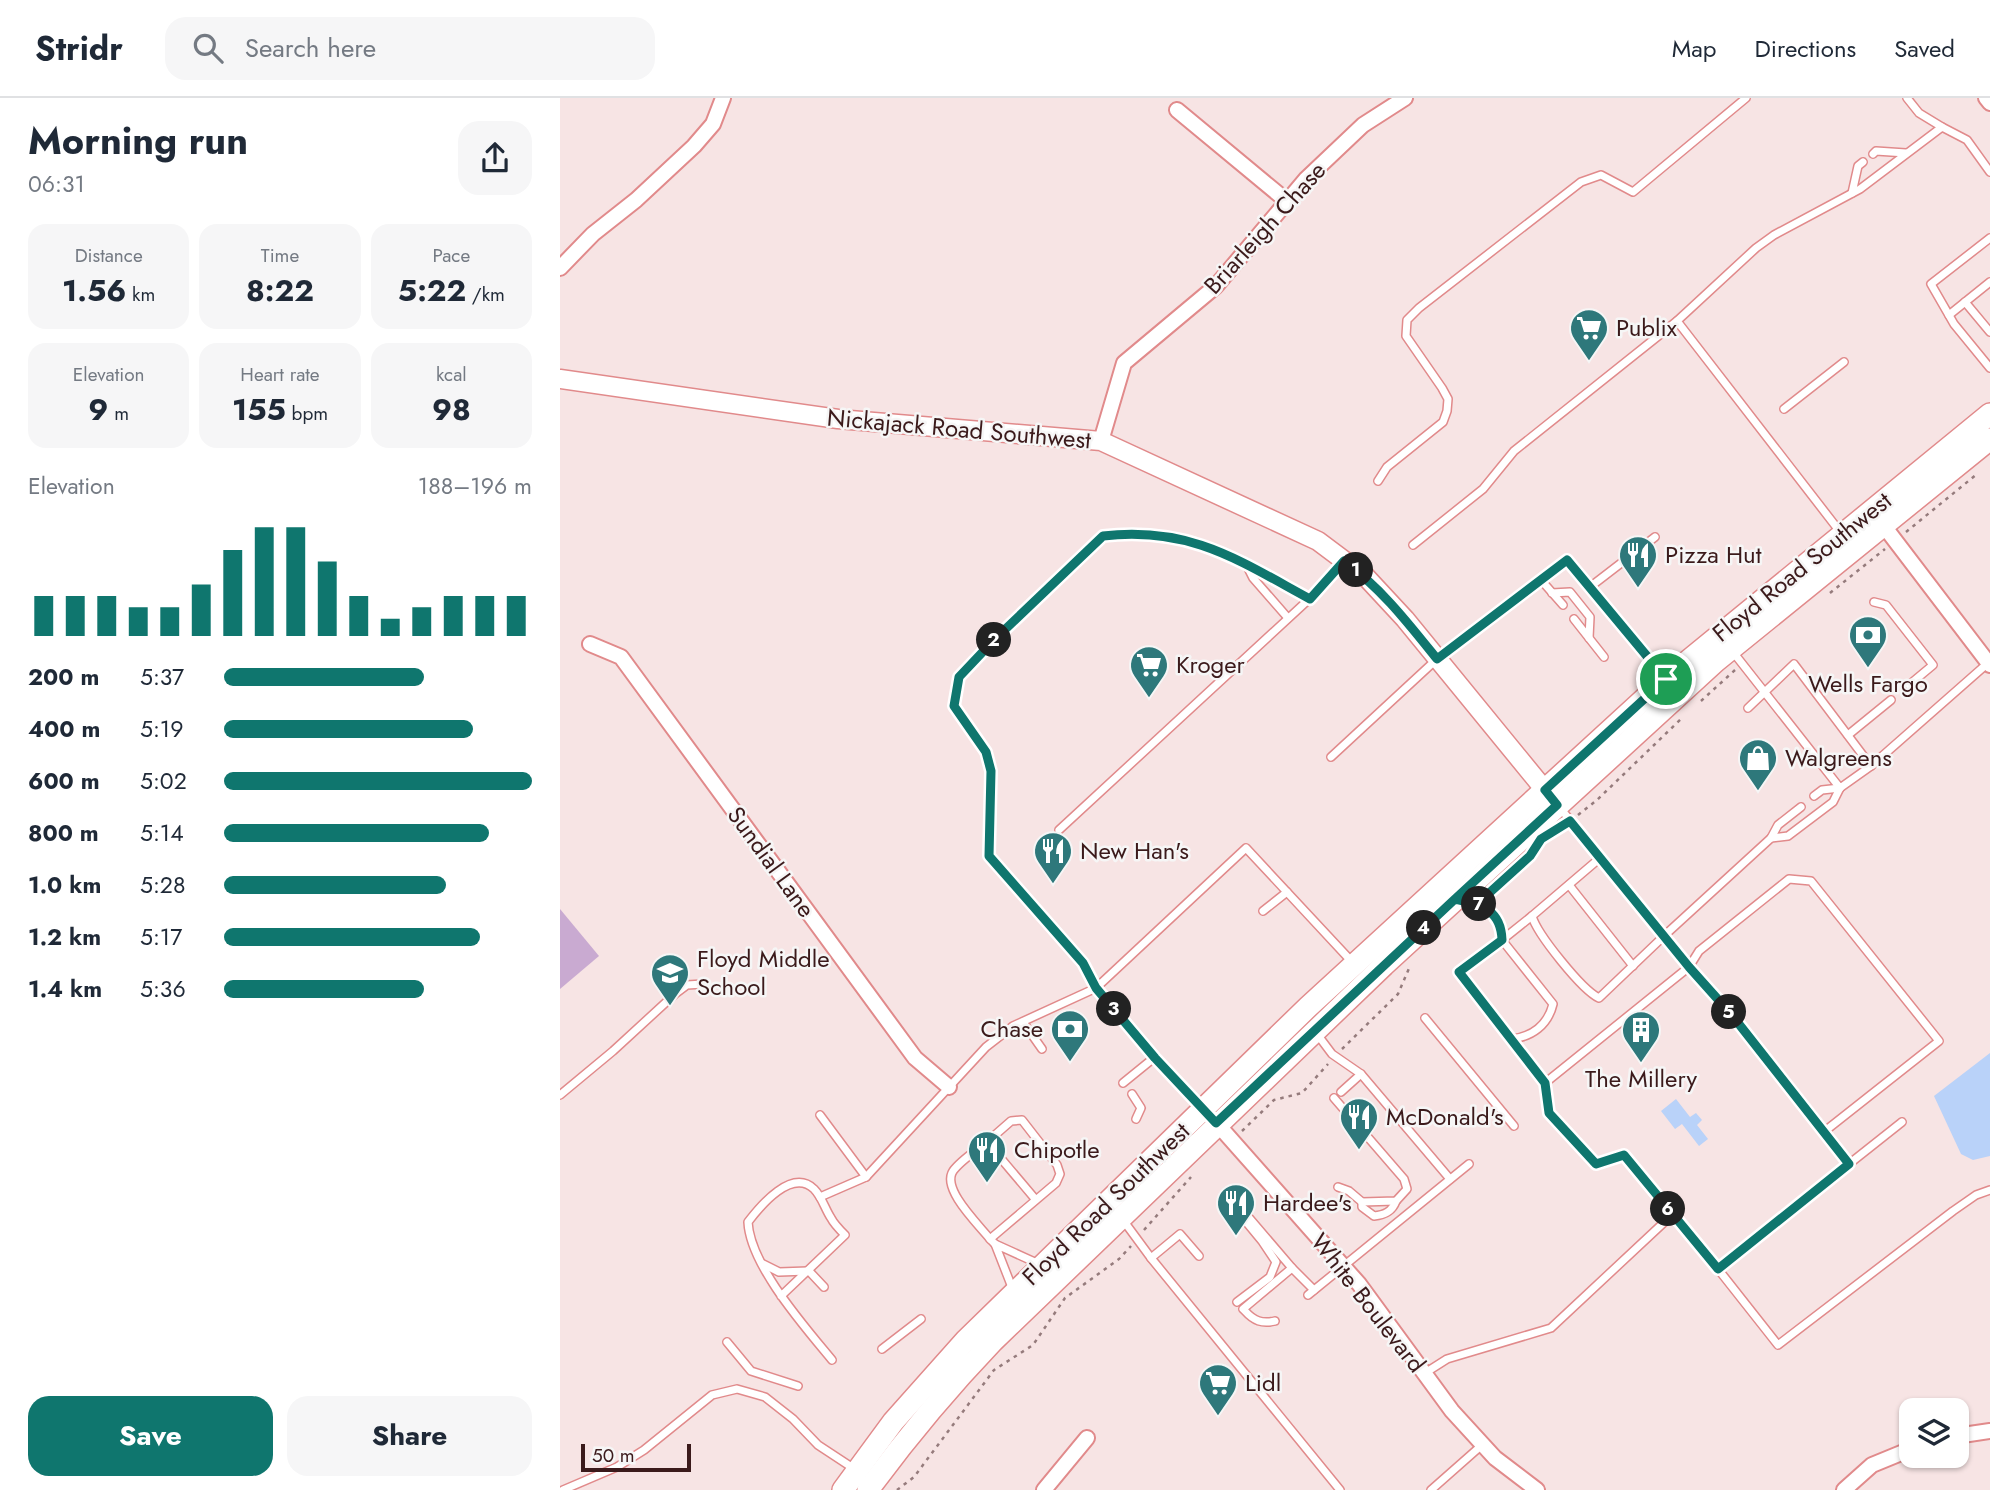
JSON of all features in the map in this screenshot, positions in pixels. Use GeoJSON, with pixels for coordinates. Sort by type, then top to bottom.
{"type":"FeatureCollection","features":[{"type":"Feature","properties":{"kind":"main road","name":"Floyd Road Southwest"},"geometry":{"type":"LineString","coordinates":[[843,1490],[893,1422],[935,1373],[1014,1293],[1210,1116],[1314,1031],[1557,805],[1666,679],[1990,414]]}},
{"type":"Feature","properties":{"kind":"main road","name":"Floyd Road Southwest"},"geometry":{"type":"LineString","coordinates":[[868,1490],[948,1388],[993,1340],[1121,1217],[1210,1116],[1354,965],[1557,805],[1890,534],[1990,439]]}},
{"type":"Feature","properties":{"kind":"street"},"geometry":{"type":"LineString","coordinates":[[560,268],[593,234],[636,200],[694,146],[713,124],[723,98]]}},
{"type":"Feature","properties":{"kind":"street","name":"Briarleigh Chase"},"geometry":{"type":"LineString","coordinates":[[1101,442],[1124,363],[1216,286],[1306,179],[1363,125],[1405,98]]}},
{"type":"Feature","properties":{"kind":"street"},"geometry":{"type":"LineString","coordinates":[[1986,98],[1990,103]]}},
{"type":"Feature","properties":{"kind":"street"},"geometry":{"type":"LineString","coordinates":[[1177,110],[1288,202]]}},
{"type":"Feature","properties":{"kind":"street","name":"Nickajack Road Southwest"},"geometry":{"type":"LineString","coordinates":[[560,379],[838,419],[1101,442],[1318,541],[1366,577],[1405,619],[1557,805]]}},
{"type":"Feature","properties":{"kind":"street"},"geometry":{"type":"LineString","coordinates":[[1890,534],[1989,663]]}},
{"type":"Feature","properties":{"kind":"street","name":"Sundial Lane"},"geometry":{"type":"LineString","coordinates":[[590,644],[621,657],[915,1058],[949,1087]]}},
{"type":"Feature","properties":{"kind":"street","name":"White Boulevard"},"geometry":{"type":"LineString","coordinates":[[1210,1116],[1359,1284],[1452,1410],[1483,1445],[1514,1474],[1537,1490]]}},
{"type":"Feature","properties":{"kind":"street"},"geometry":{"type":"LineString","coordinates":[[1969,1434],[1990,1431]]}},
{"type":"Feature","properties":{"kind":"street"},"geometry":{"type":"LineString","coordinates":[[1044,1490],[1087,1438]]}},
{"type":"Feature","properties":{"kind":"street"},"geometry":{"type":"LineString","coordinates":[[1844,1490],[1872,1465],[1899,1454]]}},
{"type":"Feature","properties":{"kind":"lane"},"geometry":{"type":"LineString","coordinates":[[1378,481],[1387,467],[1443,422],[1447,411],[1448,399],[1442,388],[1406,336],[1407,320],[1581,182],[1601,175],[1633,192],[1746,98]]}},
{"type":"Feature","properties":{"kind":"lane"},"geometry":{"type":"LineString","coordinates":[[1907,98],[1919,113],[1967,140],[1990,172]]}},
{"type":"Feature","properties":{"kind":"lane"},"geometry":{"type":"LineString","coordinates":[[1413,545],[1483,489],[1514,451],[1677,321],[1756,248],[1774,235],[1852,193],[1942,127]]}},
{"type":"Feature","properties":{"kind":"lane"},"geometry":{"type":"LineString","coordinates":[[1873,154],[1876,151],[1907,153]]}},
{"type":"Feature","properties":{"kind":"lane"},"geometry":{"type":"LineString","coordinates":[[1852,193],[1858,166],[1863,162]]}},
{"type":"Feature","properties":{"kind":"lane"},"geometry":{"type":"LineString","coordinates":[[1990,238],[1931,284],[1949,316],[1990,368]]}},
{"type":"Feature","properties":{"kind":"lane"},"geometry":{"type":"LineString","coordinates":[[1949,316],[1990,282]]}},
{"type":"Feature","properties":{"kind":"lane"},"geometry":{"type":"LineString","coordinates":[[1965,302],[1990,332]]}},
{"type":"Feature","properties":{"kind":"lane"},"geometry":{"type":"LineString","coordinates":[[1677,321],[1842,534]]}},
{"type":"Feature","properties":{"kind":"lane"},"geometry":{"type":"LineString","coordinates":[[1784,409],[1844,362]]}},
{"type":"Feature","properties":{"kind":"lane"},"geometry":{"type":"LineString","coordinates":[[1210,1116],[1155,1058],[1096,988],[1083,963],[989,856],[991,771],[986,752],[954,706],[959,677],[1103,536],[1125,533],[1181,537],[1223,552],[1310,599]]}},
{"type":"Feature","properties":{"kind":"lane"},"geometry":{"type":"LineString","coordinates":[[1590,587],[1655,537]]}},
{"type":"Feature","properties":{"kind":"lane"},"geometry":{"type":"LineString","coordinates":[[1331,757],[1437,659],[1567,560],[1666,679]]}},
{"type":"Feature","properties":{"kind":"lane"},"geometry":{"type":"LineString","coordinates":[[1059,830],[1310,599],[1344,561]]}},
{"type":"Feature","properties":{"kind":"lane"},"geometry":{"type":"LineString","coordinates":[[1245,564],[1253,578],[1288,618]]}},
{"type":"Feature","properties":{"kind":"lane"},"geometry":{"type":"LineString","coordinates":[[1541,580],[1563,605]]}},
{"type":"Feature","properties":{"kind":"lane"},"geometry":{"type":"LineString","coordinates":[[1552,593],[1570,592],[1590,617],[1589,638]]}},
{"type":"Feature","properties":{"kind":"lane"},"geometry":{"type":"LineString","coordinates":[[1874,602],[1886,605],[1933,664],[1909,685]]}},
{"type":"Feature","properties":{"kind":"lane"},"geometry":{"type":"LineString","coordinates":[[1574,620],[1604,657]]}},
{"type":"Feature","properties":{"kind":"lane"},"geometry":{"type":"LineString","coordinates":[[1737,656],[1840,788]]}},
{"type":"Feature","properties":{"kind":"lane"},"geometry":{"type":"LineString","coordinates":[[1772,838],[1788,836],[1833,802],[1840,788],[1871,766],[1989,663]]}},
{"type":"Feature","properties":{"kind":"lane"},"geometry":{"type":"LineString","coordinates":[[1748,708],[1794,664],[1871,766]]}},
{"type":"Feature","properties":{"kind":"lane"},"geometry":{"type":"LineString","coordinates":[[1847,735],[1891,699]]}},
{"type":"Feature","properties":{"kind":"lane"},"geometry":{"type":"LineString","coordinates":[[1814,796],[1822,790],[1840,788]]}},
{"type":"Feature","properties":{"kind":"lane"},"geometry":{"type":"LineString","coordinates":[[1557,805],[1689,967],[1731,1014],[1849,1164]]}},
{"type":"Feature","properties":{"kind":"lane"},"geometry":{"type":"LineString","coordinates":[[1532,916],[1534,924],[1548,944],[1593,995],[1599,998],[1736,868],[1772,838],[1778,825],[1801,807]]}},
{"type":"Feature","properties":{"kind":"lane"},"geometry":{"type":"LineString","coordinates":[[820,1197],[866,1177],[986,1047],[1023,1022],[1096,988],[1246,848],[1354,965]]}},
{"type":"Feature","properties":{"kind":"lane"},"geometry":{"type":"LineString","coordinates":[[1600,858],[1532,916],[1459,972],[1545,1083],[1549,1113],[1596,1164],[1624,1155],[1778,1345],[1953,1211],[1976,1195],[1990,1190]]}},
{"type":"Feature","properties":{"kind":"lane"},"geometry":{"type":"LineString","coordinates":[[1545,1083],[1689,967],[1699,951],[1788,880],[1811,881],[1939,1041],[1825,1131]]}},
{"type":"Feature","properties":{"kind":"lane"},"geometry":{"type":"LineString","coordinates":[[1569,885],[1633,966]]}},
{"type":"Feature","properties":{"kind":"lane"},"geometry":{"type":"LineString","coordinates":[[1263,911],[1287,892]]}},
{"type":"Feature","properties":{"kind":"lane"},"geometry":{"type":"LineString","coordinates":[[1455,899],[1486,907],[1502,926],[1502,940],[1553,1004],[1549,1018],[1526,1037],[1511,1039]]}},
{"type":"Feature","properties":{"kind":"lane"},"geometry":{"type":"LineString","coordinates":[[560,1095],[675,994],[687,985],[703,984]]}},
{"type":"Feature","properties":{"kind":"lane"},"geometry":{"type":"LineString","coordinates":[[1425,1018],[1514,1126]]}},
{"type":"Feature","properties":{"kind":"lane"},"geometry":{"type":"LineString","coordinates":[[1023,1022],[1042,1049]]}},
{"type":"Feature","properties":{"kind":"lane"},"geometry":{"type":"LineString","coordinates":[[1057,1036],[1070,1028],[1076,1027],[1081,1031]]}},
{"type":"Feature","properties":{"kind":"lane"},"geometry":{"type":"LineString","coordinates":[[1314,1031],[1335,1056],[1361,1074],[1450,1179]]}},
{"type":"Feature","properties":{"kind":"lane"},"geometry":{"type":"LineString","coordinates":[[1123,1083],[1155,1058]]}},
{"type":"Feature","properties":{"kind":"lane"},"geometry":{"type":"LineString","coordinates":[[1341,1092],[1361,1074]]}},
{"type":"Feature","properties":{"kind":"lane"},"geometry":{"type":"LineString","coordinates":[[1132,1094],[1141,1108],[1136,1119]]}},
{"type":"Feature","properties":{"kind":"lane"},"geometry":{"type":"LineString","coordinates":[[1334,1098],[1404,1179],[1407,1189],[1391,1210],[1374,1216],[1367,1212],[1362,1202],[1349,1191],[1338,1187]]}},
{"type":"Feature","properties":{"kind":"lane"},"geometry":{"type":"LineString","coordinates":[[820,1115],[866,1177]]}},
{"type":"Feature","properties":{"kind":"lane"},"geometry":{"type":"LineString","coordinates":[[993,1242],[1056,1183],[1060,1174],[1057,1165],[1023,1120],[1011,1121],[953,1171],[950,1184],[954,1195],[993,1242],[1014,1293]]}},
{"type":"Feature","properties":{"kind":"lane"},"geometry":{"type":"LineString","coordinates":[[1718,1269],[1902,1122]]}},
{"type":"Feature","properties":{"kind":"lane"},"geometry":{"type":"LineString","coordinates":[[987,1142],[1036,1200]]}},
{"type":"Feature","properties":{"kind":"lane"},"geometry":{"type":"LineString","coordinates":[[1242,1307],[1270,1277],[1276,1262],[1226,1194],[1311,1292],[1469,1164]]}},
{"type":"Feature","properties":{"kind":"lane"},"geometry":{"type":"LineString","coordinates":[[781,1296],[845,1235],[831,1219],[814,1188],[803,1182],[781,1189],[760,1208],[748,1222],[749,1236],[753,1248],[781,1296],[832,1360]]}},
{"type":"Feature","properties":{"kind":"lane"},"geometry":{"type":"LineString","coordinates":[[1362,1202],[1396,1201]]}},
{"type":"Feature","properties":{"kind":"lane"},"geometry":{"type":"LineString","coordinates":[[1425,1373],[1447,1359],[1551,1328],[1673,1214]]}},
{"type":"Feature","properties":{"kind":"lane"},"geometry":{"type":"LineString","coordinates":[[1121,1217],[1151,1258],[1340,1490]]}},
{"type":"Feature","properties":{"kind":"lane"},"geometry":{"type":"LineString","coordinates":[[1151,1258],[1180,1234],[1199,1256]]}},
{"type":"Feature","properties":{"kind":"lane"},"geometry":{"type":"LineString","coordinates":[[993,1242],[1042,1266]]}},
{"type":"Feature","properties":{"kind":"lane"},"geometry":{"type":"LineString","coordinates":[[763,1264],[779,1272],[809,1271],[824,1287]]}},
{"type":"Feature","properties":{"kind":"lane"},"geometry":{"type":"LineString","coordinates":[[1242,1307],[1292,1268]]}},
{"type":"Feature","properties":{"kind":"lane"},"geometry":{"type":"LineString","coordinates":[[1242,1307],[1257,1321],[1275,1321]]}},
{"type":"Feature","properties":{"kind":"lane"},"geometry":{"type":"LineString","coordinates":[[882,1349],[921,1319]]}},
{"type":"Feature","properties":{"kind":"lane"},"geometry":{"type":"LineString","coordinates":[[727,1342],[751,1371],[798,1386]]}},
{"type":"Feature","properties":{"kind":"lane"},"geometry":{"type":"LineString","coordinates":[[563,1490],[617,1467],[644,1450],[712,1395],[737,1389],[765,1397],[793,1419],[818,1445],[857,1470]]}},
{"type":"Feature","properties":{"kind":"lane"},"geometry":{"type":"LineString","coordinates":[[1431,1490],[1483,1445]]}},
{"type":"Feature","properties":{"kind":"path"},"geometry":{"type":"LineString","coordinates":[[1824,598],[1890,534],[1979,472]]}},
{"type":"Feature","properties":{"kind":"path"},"geometry":{"type":"LineString","coordinates":[[1693,708],[1737,656]]}},
{"type":"Feature","properties":{"kind":"path"},"geometry":{"type":"LineString","coordinates":[[1557,805],[1597,800],[1684,716]]}},
{"type":"Feature","properties":{"kind":"path"},"geometry":{"type":"LineString","coordinates":[[1231,1141],[1274,1100],[1301,1093],[1398,993],[1411,963]]}},
{"type":"Feature","properties":{"kind":"path"},"geometry":{"type":"LineString","coordinates":[[897,1490],[914,1477],[994,1370],[1033,1345],[1065,1298],[1119,1259],[1191,1177]]}},
{"type":"Feature","properties":{"kind":"shaded area"},"geometry":{"type":"Polygon","coordinates":[[[560,909],[599,956],[560,989],[560,909]]]}},
{"type":"Feature","properties":{"kind":"water"},"geometry":{"type":"Polygon","coordinates":[[[1990,1053],[1990,1156],[1973,1160],[1961,1154],[1934,1096],[1990,1053]]]}},
{"type":"Feature","properties":{"kind":"water"},"geometry":{"type":"Polygon","coordinates":[[[1676,1099],[1690,1117],[1696,1113],[1702,1120],[1697,1125],[1708,1139],[1699,1146],[1682,1124],[1675,1129],[1661,1111],[1676,1099]]]}},
{"type":"Feature","properties":{"kind":"place","name":"Publix"},"geometry":{"type":"Point","coordinates":[1589,362]}},
{"type":"Feature","properties":{"kind":"place","name":"Pizza Hut"},"geometry":{"type":"Point","coordinates":[1638,589]}},
{"type":"Feature","properties":{"kind":"place","name":"Wells Fargo"},"geometry":{"type":"Point","coordinates":[1868,669]}},
{"type":"Feature","properties":{"kind":"place","name":"Kroger"},"geometry":{"type":"Point","coordinates":[1149,699]}},
{"type":"Feature","properties":{"kind":"place","name":"Walgreens"},"geometry":{"type":"Point","coordinates":[1758,792]}},
{"type":"Feature","properties":{"kind":"place","name":"New Han's"},"geometry":{"type":"Point","coordinates":[1053,885]}},
{"type":"Feature","properties":{"kind":"place","name":"Floyd Middle School"},"geometry":{"type":"Point","coordinates":[670,1007]}},
{"type":"Feature","properties":{"kind":"place","name":"Chase"},"geometry":{"type":"Point","coordinates":[1070,1063]}},
{"type":"Feature","properties":{"kind":"place","name":"The Millery"},"geometry":{"type":"Point","coordinates":[1641,1064]}},
{"type":"Feature","properties":{"kind":"place","name":"McDonald's"},"geometry":{"type":"Point","coordinates":[1359,1151]}},
{"type":"Feature","properties":{"kind":"place","name":"Chipotle"},"geometry":{"type":"Point","coordinates":[987,1184]}},
{"type":"Feature","properties":{"kind":"place","name":"Hardee's"},"geometry":{"type":"Point","coordinates":[1236,1237]}},
{"type":"Feature","properties":{"kind":"place","name":"Lidl"},"geometry":{"type":"Point","coordinates":[1218,1417]}},
{"type":"Feature","properties":{"kind":"route"},"geometry":{"type":"LineString","coordinates":[[1666,679],[1545,790],[1557,805],[1455,899],[1486,907],[1502,926],[1502,940],[1459,972],[1545,1083],[1549,1113],[1596,1164],[1624,1155],[1718,1269],[1849,1164],[1731,1014],[1679,956],[1665,935],[1570,821],[1541,839],[1530,856],[1477,904],[1455,899],[1216,1123],[1155,1058],[1096,988],[1083,963],[989,856],[991,771],[986,752],[954,706],[959,677],[994,640],[1103,536],[1125,533],[1181,537],[1223,552],[1310,599],[1344,561],[1366,577],[1437,659],[1567,560],[1666,679]]}}]}
